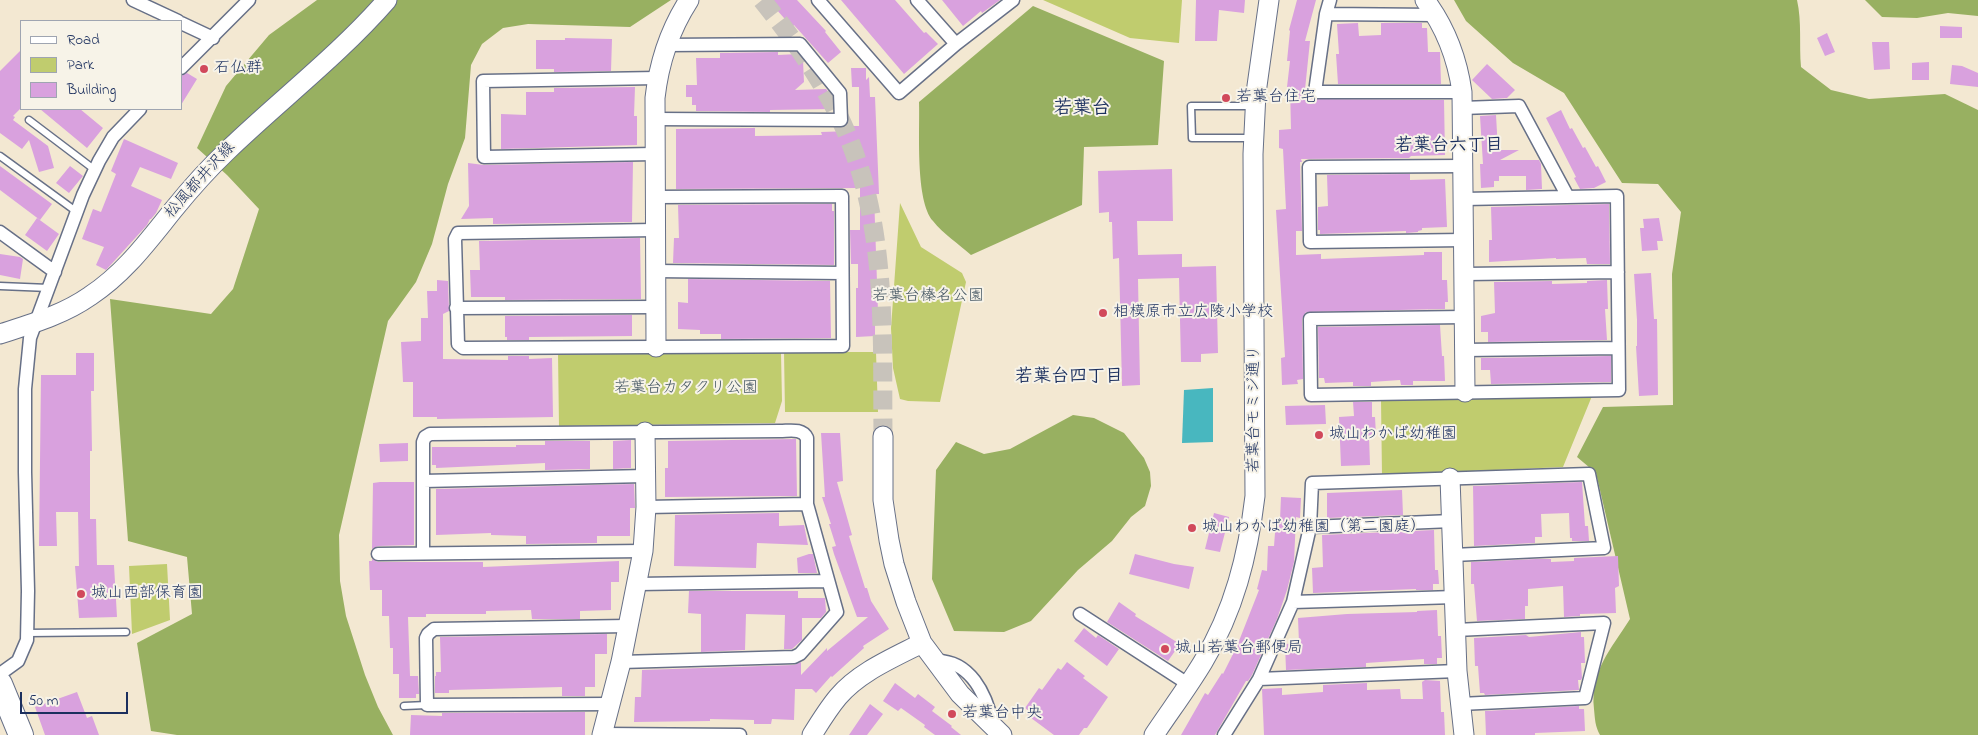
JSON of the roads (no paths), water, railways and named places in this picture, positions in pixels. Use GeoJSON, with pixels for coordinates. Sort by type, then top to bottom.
{"type":"FeatureCollection","features":[{"type":"Feature","properties":{"kind":"street"},"geometry":{"type":"LineString","coordinates":[[133,0],[176,20]]}},
{"type":"Feature","properties":{"kind":"street"},"geometry":{"type":"LineString","coordinates":[[182,67],[249,0]]}},
{"type":"Feature","properties":{"kind":"street","name":"松風都井沢線"},"geometry":{"type":"LineString","coordinates":[[0,334],[60,313],[90,296],[124,269],[204,174],[248,130],[352,36],[387,0]]}},
{"type":"Feature","properties":{"kind":"street"},"geometry":{"type":"LineString","coordinates":[[656,347],[654,119],[657,78],[665,45],[689,0]]}},
{"type":"Feature","properties":{"kind":"street"},"geometry":{"type":"LineString","coordinates":[[818,0],[900,93],[956,44],[1012,0]]}},
{"type":"Feature","properties":{"kind":"street"},"geometry":{"type":"LineString","coordinates":[[917,0],[956,44]]}},
{"type":"Feature","properties":{"kind":"street","name":"若葉台モミジ通り"},"geometry":{"type":"LineString","coordinates":[[1154,735],[1203,662],[1225,618],[1240,579],[1250,538],[1255,496],[1253,138],[1255,106],[1270,0]]}},
{"type":"Feature","properties":{"kind":"street"},"geometry":{"type":"LineString","coordinates":[[1330,0],[1326,14],[1315,92],[1462,100],[1519,106],[1568,197]]}},
{"type":"Feature","properties":{"kind":"street"},"geometry":{"type":"LineString","coordinates":[[1425,0],[1436,15],[1453,50],[1462,100],[1465,392]]}},
{"type":"Feature","properties":{"kind":"street"},"geometry":{"type":"LineString","coordinates":[[1326,14],[1436,15]]}},
{"type":"Feature","properties":{"kind":"street"},"geometry":{"type":"LineString","coordinates":[[182,23],[213,38]]}},
{"type":"Feature","properties":{"kind":"street"},"geometry":{"type":"LineString","coordinates":[[654,119],[841,120],[840,93],[800,44],[665,45]]}},
{"type":"Feature","properties":{"kind":"street"},"geometry":{"type":"LineString","coordinates":[[654,154],[484,158],[483,81],[657,78]]}},
{"type":"Feature","properties":{"kind":"street"},"geometry":{"type":"LineString","coordinates":[[0,674],[18,662],[23,652],[27,633],[25,381],[30,338],[77,212],[95,170],[113,136],[139,110]]}},
{"type":"Feature","properties":{"kind":"street"},"geometry":{"type":"LineString","coordinates":[[1464,166],[1309,167],[1310,242],[1464,240]]}},
{"type":"Feature","properties":{"kind":"street"},"geometry":{"type":"LineString","coordinates":[[655,197],[842,196],[843,346],[460,347],[456,340],[455,239],[458,233],[655,230]]}},
{"type":"Feature","properties":{"kind":"street"},"geometry":{"type":"LineString","coordinates":[[1464,199],[1616,196],[1619,390],[1311,395],[1310,319],[1464,317]]}},
{"type":"Feature","properties":{"kind":"street"},"geometry":{"type":"LineString","coordinates":[[0,232],[55,272]]}},
{"type":"Feature","properties":{"kind":"street"},"geometry":{"type":"LineString","coordinates":[[655,272],[842,273]]}},
{"type":"Feature","properties":{"kind":"street"},"geometry":{"type":"LineString","coordinates":[[1465,274],[1618,272]]}},
{"type":"Feature","properties":{"kind":"street"},"geometry":{"type":"LineString","coordinates":[[456,308],[655,306]]}},
{"type":"Feature","properties":{"kind":"street"},"geometry":{"type":"LineString","coordinates":[[1464,350],[1618,348]]}},
{"type":"Feature","properties":{"kind":"street"},"geometry":{"type":"LineString","coordinates":[[423,553],[423,442],[425,437],[430,434],[800,431],[804,433],[807,438],[807,504],[837,612],[800,654],[794,657],[621,662]]}},
{"type":"Feature","properties":{"kind":"street"},"geometry":{"type":"LineString","coordinates":[[645,432],[646,507],[643,551],[638,584],[621,662],[602,735],[740,735]]}},
{"type":"Feature","properties":{"kind":"street"},"geometry":{"type":"LineString","coordinates":[[883,436],[884,500],[889,540],[894,564],[906,602],[922,643],[934,661],[960,694],[998,732]]}},
{"type":"Feature","properties":{"kind":"street"},"geometry":{"type":"LineString","coordinates":[[1224,735],[1259,679],[1293,602],[1310,527],[1312,482],[1589,474],[1604,548],[1453,555]]}},
{"type":"Feature","properties":{"kind":"street"},"geometry":{"type":"LineString","coordinates":[[423,481],[645,476]]}},
{"type":"Feature","properties":{"kind":"street"},"geometry":{"type":"LineString","coordinates":[[1450,478],[1457,671],[1464,735]]}},
{"type":"Feature","properties":{"kind":"street"},"geometry":{"type":"LineString","coordinates":[[646,507],[807,504]]}},
{"type":"Feature","properties":{"kind":"street"},"geometry":{"type":"LineString","coordinates":[[1310,527],[1452,520]]}},
{"type":"Feature","properties":{"kind":"street"},"geometry":{"type":"LineString","coordinates":[[378,554],[643,551]]}},
{"type":"Feature","properties":{"kind":"street"},"geometry":{"type":"LineString","coordinates":[[638,584],[828,581]]}},
{"type":"Feature","properties":{"kind":"street"},"geometry":{"type":"LineString","coordinates":[[1293,602],[1455,597]]}},
{"type":"Feature","properties":{"kind":"street"},"geometry":{"type":"LineString","coordinates":[[1080,614],[1188,684]]}},
{"type":"Feature","properties":{"kind":"street"},"geometry":{"type":"LineString","coordinates":[[1456,630],[1604,623],[1585,698],[1460,704]]}},
{"type":"Feature","properties":{"kind":"street"},"geometry":{"type":"LineString","coordinates":[[610,704],[427,705],[426,638],[434,629],[628,626]]}},
{"type":"Feature","properties":{"kind":"street"},"geometry":{"type":"LineString","coordinates":[[812,735],[828,709],[851,685],[879,666],[922,643]]}},
{"type":"Feature","properties":{"kind":"street"},"geometry":{"type":"LineString","coordinates":[[1259,679],[1457,671]]}},
{"type":"Feature","properties":{"kind":"street"},"geometry":{"type":"LineString","coordinates":[[9,709],[27,727],[32,735]]}},
{"type":"Feature","properties":{"kind":"lane"},"geometry":{"type":"LineString","coordinates":[[1253,138],[1192,138],[1192,106],[1255,106]]}},
{"type":"Feature","properties":{"kind":"lane"},"geometry":{"type":"LineString","coordinates":[[29,120],[95,170]]}},
{"type":"Feature","properties":{"kind":"lane"},"geometry":{"type":"LineString","coordinates":[[0,156],[77,212]]}},
{"type":"Feature","properties":{"kind":"lane"},"geometry":{"type":"LineString","coordinates":[[0,286],[49,288]]}},
{"type":"Feature","properties":{"kind":"lane"},"geometry":{"type":"LineString","coordinates":[[27,633],[126,632]]}},
{"type":"Feature","properties":{"kind":"lane"},"geometry":{"type":"LineString","coordinates":[[404,706],[427,705]]}},
{"type":"Feature","properties":{"kind":"water"},"geometry":{"type":"Polygon","coordinates":[[[1213,388],[1213,442],[1182,443],[1184,390],[1213,388]]]}},
{"type":"Feature","properties":{"kind":"tunnel"},"geometry":{"type":"LineString","coordinates":[[762,0],[789,35],[826,91],[846,131],[865,186],[872,221],[880,293],[883,436]]}},
{"type":"Feature","properties":{"kind":"place","name":"石仏群"},"geometry":{"type":"Point","coordinates":[204,69]}},
{"type":"Feature","properties":{"kind":"place","name":"若葉台住宅"},"geometry":{"type":"Point","coordinates":[1226,98]}},
{"type":"Feature","properties":{"kind":"place","name":"相模原市立広陵小学校"},"geometry":{"type":"Point","coordinates":[1103,313]}},
{"type":"Feature","properties":{"kind":"place","name":"城山わかば幼稚園"},"geometry":{"type":"Point","coordinates":[1319,435]}},
{"type":"Feature","properties":{"kind":"place","name":"城山わかば幼稚園（第二園庭）"},"geometry":{"type":"Point","coordinates":[1192,528]}},
{"type":"Feature","properties":{"kind":"place","name":"城山西部保育園"},"geometry":{"type":"Point","coordinates":[81,594]}},
{"type":"Feature","properties":{"kind":"place","name":"城山若葉台郵便局"},"geometry":{"type":"Point","coordinates":[1165,649]}},
{"type":"Feature","properties":{"kind":"place","name":"若葉台中央"},"geometry":{"type":"Point","coordinates":[952,714]}},
{"type":"Feature","properties":{"kind":"district","name":"若葉台"},"geometry":{"type":"Point","coordinates":[1082,110]}},
{"type":"Feature","properties":{"kind":"district","name":"若葉台六丁目"},"geometry":{"type":"Point","coordinates":[1449,147]}},
{"type":"Feature","properties":{"kind":"district","name":"若葉台四丁目"},"geometry":{"type":"Point","coordinates":[1069,378]}},
{"type":"Feature","properties":{"kind":"park label","name":"若葉台榛名公園"},"geometry":{"type":"Point","coordinates":[928,297]}},
{"type":"Feature","properties":{"kind":"park label","name":"若葉台カタクリ公園"},"geometry":{"type":"Point","coordinates":[686,389]}}]}
